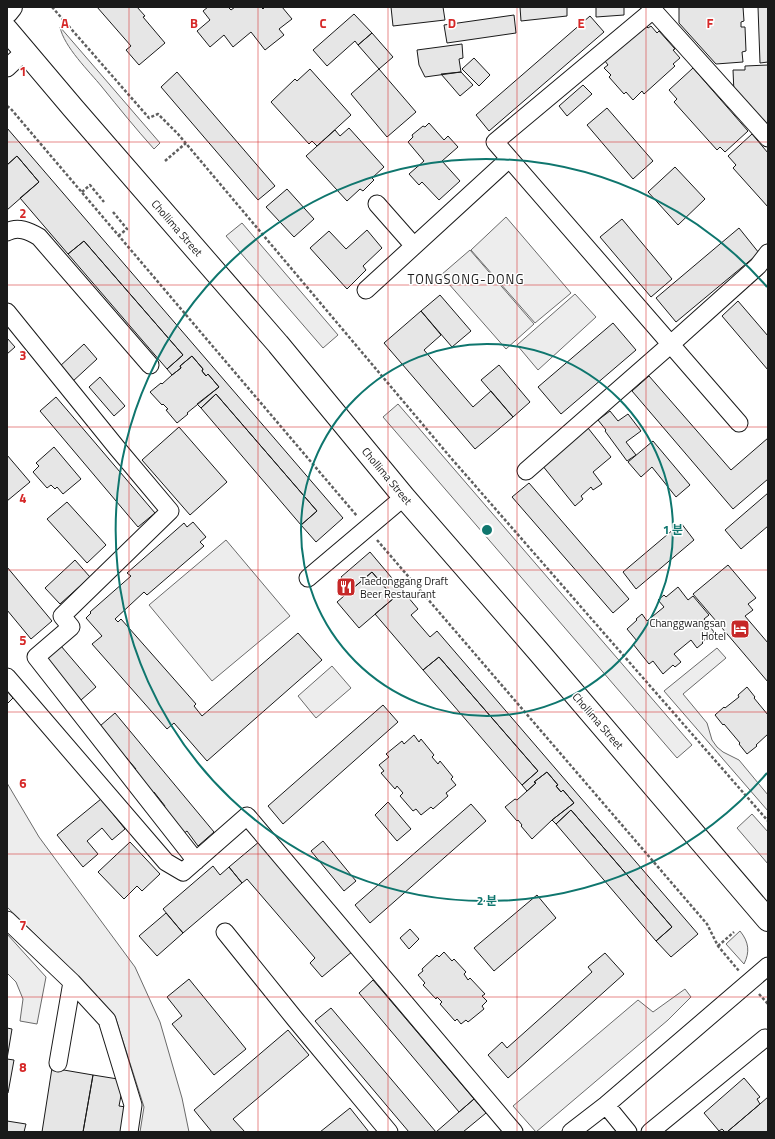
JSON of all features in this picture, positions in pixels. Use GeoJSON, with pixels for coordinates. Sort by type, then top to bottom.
{"type":"FeatureCollection","features":[{"type":"Feature","properties":{"kind":"main road"},"geometry":{"type":"LineString","coordinates":[[7,12],[11,7]]}},
{"type":"Feature","properties":{"kind":"main road","name":"Chollima Street"},"geometry":{"type":"LineString","coordinates":[[7,30],[278,344],[404,497],[549,663],[768,920]]}},
{"type":"Feature","properties":{"kind":"street"},"geometry":{"type":"LineString","coordinates":[[739,422],[495,142],[652,8],[768,138]]}},
{"type":"Feature","properties":{"kind":"street"},"geometry":{"type":"LineString","coordinates":[[7,68],[25,51]]}},
{"type":"Feature","properties":{"kind":"street"},"geometry":{"type":"LineString","coordinates":[[366,290],[509,159]]}},
{"type":"Feature","properties":{"kind":"street"},"geometry":{"type":"LineString","coordinates":[[377,204],[414,246]]}},
{"type":"Feature","properties":{"kind":"street"},"geometry":{"type":"LineString","coordinates":[[7,232],[20,230],[29,231],[39,237],[150,365]]}},
{"type":"Feature","properties":{"kind":"street"},"geometry":{"type":"LineString","coordinates":[[526,471],[758,266],[768,254]]}},
{"type":"Feature","properties":{"kind":"street"},"geometry":{"type":"LineString","coordinates":[[7,312],[170,511],[62,616],[71,626],[36,657],[196,861]]}},
{"type":"Feature","properties":{"kind":"street"},"geometry":{"type":"LineString","coordinates":[[308,578],[404,497]]}},
{"type":"Feature","properties":{"kind":"street"},"geometry":{"type":"LineString","coordinates":[[7,677],[166,862],[183,872],[247,816],[514,1132]]}},
{"type":"Feature","properties":{"kind":"street"},"geometry":{"type":"LineString","coordinates":[[7,920],[72,982],[107,1020],[133,1105],[129,1132]]}},
{"type":"Feature","properties":{"kind":"street"},"geometry":{"type":"LineString","coordinates":[[225,932],[389,1132]]}},
{"type":"Feature","properties":{"kind":"street"},"geometry":{"type":"LineString","coordinates":[[571,1132],[606,1105],[768,966]]}},
{"type":"Feature","properties":{"kind":"street"},"geometry":{"type":"LineString","coordinates":[[58,1063],[72,982]]}},
{"type":"Feature","properties":{"kind":"street"},"geometry":{"type":"LineString","coordinates":[[650,1132],[765,1038]]}},
{"type":"Feature","properties":{"kind":"street"},"geometry":{"type":"LineString","coordinates":[[606,1105],[628,1132]]}},
{"type":"Feature","properties":{"kind":"path"},"geometry":{"type":"LineString","coordinates":[[52,7],[149,118],[158,114],[186,143],[451,458],[768,821]]}},
{"type":"Feature","properties":{"kind":"path"},"geometry":{"type":"LineString","coordinates":[[7,106],[707,924],[718,946],[768,1004]]}},
{"type":"Feature","properties":{"kind":"path"},"geometry":{"type":"LineString","coordinates":[[165,161],[186,143]]}},
{"type":"Feature","properties":{"kind":"path"},"geometry":{"type":"LineString","coordinates":[[82,192],[90,185],[104,202]]}},
{"type":"Feature","properties":{"kind":"path"},"geometry":{"type":"LineString","coordinates":[[113,212],[127,229],[118,236]]}},
{"type":"Feature","properties":{"kind":"path"},"geometry":{"type":"LineString","coordinates":[[718,946],[734,932]]}},
{"type":"Feature","properties":{"kind":"shaded area"},"geometry":{"type":"Polygon","coordinates":[[[60,27],[160,143],[154,149],[72,51],[62,35],[60,27]]]}},
{"type":"Feature","properties":{"kind":"shaded area"},"geometry":{"type":"Polygon","coordinates":[[[506,217],[571,293],[535,323],[471,250],[506,217]]]}},
{"type":"Feature","properties":{"kind":"shaded area"},"geometry":{"type":"Polygon","coordinates":[[[242,223],[338,335],[323,348],[226,236],[242,223]]]}},
{"type":"Feature","properties":{"kind":"shaded area"},"geometry":{"type":"Polygon","coordinates":[[[470,250],[534,324],[506,349],[441,275],[470,250]]]}},
{"type":"Feature","properties":{"kind":"shaded area"},"geometry":{"type":"Polygon","coordinates":[[[575,294],[596,317],[538,370],[517,345],[575,294]]]}},
{"type":"Feature","properties":{"kind":"shaded area"},"geometry":{"type":"Polygon","coordinates":[[[398,404],[692,745],[677,758],[383,417],[398,404]]]}},
{"type":"Feature","properties":{"kind":"shaded area"},"geometry":{"type":"Polygon","coordinates":[[[226,540],[290,616],[212,681],[149,605],[226,540]]]}},
{"type":"Feature","properties":{"kind":"shaded area"},"geometry":{"type":"Polygon","coordinates":[[[717,648],[726,658],[683,694],[707,723],[712,740],[717,747],[723,752],[739,760],[768,795],[768,811],[664,691],[717,648]]]}},
{"type":"Feature","properties":{"kind":"shaded area"},"geometry":{"type":"Polygon","coordinates":[[[332,666],[351,688],[316,718],[298,696],[332,666]]]}},
{"type":"Feature","properties":{"kind":"shaded area"},"geometry":{"type":"Polygon","coordinates":[[[7,783],[39,837],[135,967],[160,1022],[182,1098],[189,1132],[140,1132],[144,1107],[115,1016],[79,977],[7,907],[7,783]]]}},
{"type":"Feature","properties":{"kind":"shaded area"},"geometry":{"type":"Polygon","coordinates":[[[752,814],[768,832],[768,864],[737,828],[752,814]]]}},
{"type":"Feature","properties":{"kind":"shaded area"},"geometry":{"type":"Polygon","coordinates":[[[740,931],[748,947],[744,964],[726,944],[740,931]]]}},
{"type":"Feature","properties":{"kind":"shaded area"},"geometry":{"type":"Polygon","coordinates":[[[7,934],[46,977],[37,1024],[20,1021],[23,999],[16,982],[7,973],[7,934]]]}},
{"type":"Feature","properties":{"kind":"shaded area"},"geometry":{"type":"Polygon","coordinates":[[[685,989],[691,997],[668,1020],[536,1132],[513,1106],[638,1000],[653,1012],[685,989]]]}},
{"type":"Feature","properties":{"kind":"building"},"geometry":{"type":"Polygon","coordinates":[[[97,7],[137,7],[145,16],[143,17],[165,43],[139,65],[126,50],[131,46],[97,7]]]}},
{"type":"Feature","properties":{"kind":"building"},"geometry":{"type":"Polygon","coordinates":[[[208,7],[228,7],[231,10],[235,7],[261,7],[263,9],[265,7],[282,7],[292,19],[279,29],[284,35],[265,50],[251,32],[233,47],[224,35],[210,47],[197,31],[210,20],[203,11],[208,7]]]}},
{"type":"Feature","properties":{"kind":"building"},"geometry":{"type":"Polygon","coordinates":[[[391,7],[443,7],[445,20],[393,26],[391,7]]]}},
{"type":"Feature","properties":{"kind":"building"},"geometry":{"type":"Polygon","coordinates":[[[520,7],[567,7],[567,16],[521,21],[520,7]]]}},
{"type":"Feature","properties":{"kind":"building"},"geometry":{"type":"Polygon","coordinates":[[[596,7],[624,7],[624,15],[596,17],[596,7]]]}},
{"type":"Feature","properties":{"kind":"building"},"geometry":{"type":"Polygon","coordinates":[[[679,7],[743,7],[744,21],[741,22],[741,27],[745,27],[746,51],[742,52],[743,62],[716,64],[679,23],[679,7]]]}},
{"type":"Feature","properties":{"kind":"building"},"geometry":{"type":"Polygon","coordinates":[[[758,7],[768,7],[768,62],[760,63],[758,7]]]}},
{"type":"Feature","properties":{"kind":"building"},"geometry":{"type":"Polygon","coordinates":[[[354,14],[372,33],[358,45],[355,41],[327,66],[313,50],[354,14]]]}},
{"type":"Feature","properties":{"kind":"building"},"geometry":{"type":"Polygon","coordinates":[[[514,15],[516,33],[447,43],[444,25],[514,15]]]}},
{"type":"Feature","properties":{"kind":"building"},"geometry":{"type":"Polygon","coordinates":[[[590,16],[604,32],[489,131],[476,115],[590,16]]]}},
{"type":"Feature","properties":{"kind":"building"},"geometry":{"type":"Polygon","coordinates":[[[645,25],[648,28],[651,26],[657,33],[659,31],[675,49],[673,50],[680,58],[673,64],[675,66],[644,94],[642,91],[633,100],[626,92],[624,94],[609,77],[611,75],[604,68],[608,65],[605,61],[645,25]]]}},
{"type":"Feature","properties":{"kind":"building"},"geometry":{"type":"Polygon","coordinates":[[[372,33],[393,57],[379,69],[358,45],[372,33]]]}},
{"type":"Feature","properties":{"kind":"building"},"geometry":{"type":"Polygon","coordinates":[[[462,44],[463,58],[459,59],[461,72],[425,77],[419,65],[417,50],[462,44]]]}},
{"type":"Feature","properties":{"kind":"building"},"geometry":{"type":"Polygon","coordinates":[[[474,58],[490,75],[479,86],[462,69],[474,58]]]}},
{"type":"Feature","properties":{"kind":"building"},"geometry":{"type":"Polygon","coordinates":[[[768,65],[768,131],[734,93],[733,70],[745,70],[745,66],[768,65]]]}},
{"type":"Feature","properties":{"kind":"building"},"geometry":{"type":"Polygon","coordinates":[[[693,68],[748,131],[725,152],[720,147],[717,150],[674,102],[677,99],[669,90],[693,68]]]}},
{"type":"Feature","properties":{"kind":"building"},"geometry":{"type":"Polygon","coordinates":[[[310,69],[351,115],[317,146],[312,141],[309,144],[271,102],[295,79],[297,81],[310,69]]]}},
{"type":"Feature","properties":{"kind":"building"},"geometry":{"type":"Polygon","coordinates":[[[379,69],[416,112],[387,137],[351,94],[379,69]]]}},
{"type":"Feature","properties":{"kind":"building"},"geometry":{"type":"Polygon","coordinates":[[[177,72],[275,186],[258,200],[161,87],[177,72]]]}},
{"type":"Feature","properties":{"kind":"building"},"geometry":{"type":"Polygon","coordinates":[[[461,72],[473,85],[460,96],[441,74],[461,72]]]}},
{"type":"Feature","properties":{"kind":"building"},"geometry":{"type":"Polygon","coordinates":[[[583,85],[592,94],[567,116],[559,106],[583,85]]]}},
{"type":"Feature","properties":{"kind":"building"},"geometry":{"type":"Polygon","coordinates":[[[607,108],[653,161],[633,179],[587,125],[607,108]]]}},
{"type":"Feature","properties":{"kind":"building"},"geometry":{"type":"Polygon","coordinates":[[[429,123],[444,140],[448,136],[458,147],[442,161],[460,181],[439,200],[422,182],[419,185],[409,174],[424,161],[408,142],[413,137],[412,135],[429,123]]]}},
{"type":"Feature","properties":{"kind":"building"},"geometry":{"type":"Polygon","coordinates":[[[7,128],[343,518],[316,542],[301,525],[317,511],[216,394],[201,408],[197,404],[219,387],[208,374],[206,376],[202,371],[203,369],[192,356],[172,375],[167,369],[183,355],[84,241],[68,254],[20,198],[39,182],[17,156],[7,165],[7,128]]]}},
{"type":"Feature","properties":{"kind":"building"},"geometry":{"type":"Polygon","coordinates":[[[349,128],[384,167],[372,178],[374,180],[363,191],[360,189],[347,201],[306,156],[335,130],[340,136],[349,128]]]}},
{"type":"Feature","properties":{"kind":"building"},"geometry":{"type":"Polygon","coordinates":[[[752,134],[768,153],[768,207],[733,168],[736,165],[728,156],[752,134]]]}},
{"type":"Feature","properties":{"kind":"building"},"geometry":{"type":"Polygon","coordinates":[[[17,156],[39,182],[7,210],[7,165],[17,156]]]}},
{"type":"Feature","properties":{"kind":"building"},"geometry":{"type":"Polygon","coordinates":[[[675,167],[705,199],[678,225],[648,192],[675,167]]]}},
{"type":"Feature","properties":{"kind":"building"},"geometry":{"type":"Polygon","coordinates":[[[287,189],[314,219],[294,237],[266,207],[287,189]]]}},
{"type":"Feature","properties":{"kind":"building"},"geometry":{"type":"Polygon","coordinates":[[[622,219],[672,279],[651,297],[600,237],[622,219]]]}},
{"type":"Feature","properties":{"kind":"building"},"geometry":{"type":"Polygon","coordinates":[[[739,228],[759,253],[676,322],[656,298],[739,228]]]}},
{"type":"Feature","properties":{"kind":"building"},"geometry":{"type":"Polygon","coordinates":[[[367,230],[382,248],[363,266],[366,270],[347,289],[310,248],[329,231],[346,249],[367,230]]]}},
{"type":"Feature","properties":{"kind":"building"},"geometry":{"type":"Polygon","coordinates":[[[84,241],[183,355],[167,369],[68,254],[84,241]]]}},
{"type":"Feature","properties":{"kind":"building"},"geometry":{"type":"Polygon","coordinates":[[[440,295],[471,331],[452,347],[421,311],[440,295]]]}},
{"type":"Feature","properties":{"kind":"building"},"geometry":{"type":"Polygon","coordinates":[[[738,301],[768,336],[768,370],[722,316],[738,301]]]}},
{"type":"Feature","properties":{"kind":"building"},"geometry":{"type":"Polygon","coordinates":[[[421,311],[441,335],[424,350],[473,407],[491,391],[513,417],[475,449],[384,343],[421,311]]]}},
{"type":"Feature","properties":{"kind":"building"},"geometry":{"type":"Polygon","coordinates":[[[613,323],[636,350],[561,414],[538,387],[613,323]]]}},
{"type":"Feature","properties":{"kind":"building"},"geometry":{"type":"Polygon","coordinates":[[[7,338],[15,347],[7,354],[7,338]]]}},
{"type":"Feature","properties":{"kind":"building"},"geometry":{"type":"Polygon","coordinates":[[[84,344],[97,359],[72,382],[59,367],[84,344]]]}},
{"type":"Feature","properties":{"kind":"building"},"geometry":{"type":"Polygon","coordinates":[[[192,356],[203,369],[202,371],[206,376],[208,374],[219,387],[177,423],[166,410],[168,409],[163,404],[162,405],[150,392],[181,368],[180,366],[192,356]]]}},
{"type":"Feature","properties":{"kind":"building"},"geometry":{"type":"Polygon","coordinates":[[[499,365],[530,402],[513,417],[481,380],[499,365]]]}},
{"type":"Feature","properties":{"kind":"building"},"geometry":{"type":"Polygon","coordinates":[[[649,376],[731,470],[768,438],[768,479],[733,509],[632,391],[649,376]]]}},
{"type":"Feature","properties":{"kind":"building"},"geometry":{"type":"Polygon","coordinates":[[[100,377],[125,406],[114,416],[89,387],[100,377]]]}},
{"type":"Feature","properties":{"kind":"building"},"geometry":{"type":"Polygon","coordinates":[[[216,394],[317,511],[301,525],[201,408],[216,394]]]}},
{"type":"Feature","properties":{"kind":"building"},"geometry":{"type":"Polygon","coordinates":[[[56,397],[155,513],[138,527],[40,411],[56,397]]]}},
{"type":"Feature","properties":{"kind":"building"},"geometry":{"type":"Polygon","coordinates":[[[610,411],[618,421],[628,414],[641,431],[626,442],[636,455],[627,461],[598,420],[610,411]]]}},
{"type":"Feature","properties":{"kind":"building"},"geometry":{"type":"Polygon","coordinates":[[[179,427],[227,482],[190,515],[142,460],[179,427]]]}},
{"type":"Feature","properties":{"kind":"building"},"geometry":{"type":"Polygon","coordinates":[[[588,428],[611,457],[593,472],[602,484],[593,490],[591,487],[581,496],[583,499],[575,506],[542,465],[588,428]]]}},
{"type":"Feature","properties":{"kind":"building"},"geometry":{"type":"Polygon","coordinates":[[[653,441],[690,485],[676,497],[652,467],[641,477],[628,462],[653,441]]]}},
{"type":"Feature","properties":{"kind":"building"},"geometry":{"type":"Polygon","coordinates":[[[54,447],[81,479],[63,494],[57,487],[55,489],[51,485],[47,488],[33,472],[39,466],[36,463],[54,447]]]}},
{"type":"Feature","properties":{"kind":"building"},"geometry":{"type":"Polygon","coordinates":[[[7,455],[30,482],[7,501],[7,455]]]}},
{"type":"Feature","properties":{"kind":"building"},"geometry":{"type":"Polygon","coordinates":[[[529,483],[629,599],[613,613],[512,497],[529,483]]]}},
{"type":"Feature","properties":{"kind":"building"},"geometry":{"type":"Polygon","coordinates":[[[768,493],[768,526],[741,549],[725,530],[768,493]]]}},
{"type":"Feature","properties":{"kind":"building"},"geometry":{"type":"Polygon","coordinates":[[[67,502],[106,545],[87,563],[47,519],[67,502]]]}},
{"type":"Feature","properties":{"kind":"building"},"geometry":{"type":"Polygon","coordinates":[[[193,522],[206,537],[200,542],[204,546],[147,595],[144,592],[115,619],[118,622],[121,619],[196,704],[194,706],[202,716],[298,633],[322,660],[207,761],[174,723],[167,729],[92,644],[102,636],[86,618],[91,613],[90,612],[131,576],[127,573],[184,523],[187,527],[193,522]]]}},
{"type":"Feature","properties":{"kind":"building"},"geometry":{"type":"Polygon","coordinates":[[[681,523],[694,540],[636,589],[623,572],[681,523]]]}},
{"type":"Feature","properties":{"kind":"building"},"geometry":{"type":"Polygon","coordinates":[[[370,552],[418,609],[411,615],[430,637],[437,631],[698,934],[671,957],[656,941],[672,927],[571,810],[556,824],[552,820],[574,803],[563,790],[561,792],[556,786],[558,785],[547,772],[534,782],[536,783],[527,791],[522,785],[538,771],[439,657],[423,670],[375,614],[394,598],[372,572],[352,589],[341,577],[370,552]]]}},
{"type":"Feature","properties":{"kind":"building"},"geometry":{"type":"Polygon","coordinates":[[[75,560],[90,577],[60,604],[45,588],[75,560]]]}},
{"type":"Feature","properties":{"kind":"building","name":"Changgwangsan Hotel"},"geometry":{"type":"Polygon","coordinates":[[[728,565],[756,598],[748,604],[753,610],[745,616],[768,643],[768,682],[693,594],[728,565]]]}},
{"type":"Feature","properties":{"kind":"building"},"geometry":{"type":"Polygon","coordinates":[[[7,567],[52,621],[31,639],[7,610],[7,567]]]}},
{"type":"Feature","properties":{"kind":"building"},"geometry":{"type":"Polygon","coordinates":[[[372,572],[394,598],[359,628],[337,602],[372,572]]]}},
{"type":"Feature","properties":{"kind":"building"},"geometry":{"type":"Polygon","coordinates":[[[678,587],[688,600],[693,596],[709,615],[704,619],[714,632],[697,648],[691,640],[674,654],[681,662],[675,667],[673,665],[663,674],[653,661],[649,664],[633,644],[637,641],[627,629],[642,614],[647,621],[664,607],[658,600],[664,595],[666,597],[678,587]]]}},
{"type":"Feature","properties":{"kind":"building"},"geometry":{"type":"Polygon","coordinates":[[[61,646],[96,687],[81,700],[70,687],[67,689],[46,659],[61,646]]]}},
{"type":"Feature","properties":{"kind":"building"},"geometry":{"type":"Polygon","coordinates":[[[439,657],[538,771],[522,785],[423,670],[439,657]]]}},
{"type":"Feature","properties":{"kind":"building"},"geometry":{"type":"Polygon","coordinates":[[[747,687],[768,715],[768,734],[747,754],[739,744],[740,743],[715,715],[739,697],[738,695],[747,687]]]}},
{"type":"Feature","properties":{"kind":"building"},"geometry":{"type":"Polygon","coordinates":[[[7,691],[13,698],[7,704],[7,691]]]}},
{"type":"Feature","properties":{"kind":"building"},"geometry":{"type":"Polygon","coordinates":[[[383,705],[398,722],[283,824],[268,806],[383,705]]]}},
{"type":"Feature","properties":{"kind":"building"},"geometry":{"type":"Polygon","coordinates":[[[115,713],[214,832],[198,846],[187,831],[183,834],[162,810],[165,806],[154,792],[149,797],[130,774],[136,769],[124,755],[120,759],[100,726],[115,713]]]}},
{"type":"Feature","properties":{"kind":"building"},"geometry":{"type":"Polygon","coordinates":[[[414,735],[419,742],[421,739],[434,755],[432,757],[438,764],[440,761],[453,777],[451,779],[456,785],[446,793],[448,796],[433,809],[431,807],[421,815],[416,809],[413,811],[400,796],[403,793],[397,786],[395,789],[381,773],[384,771],[379,765],[389,757],[386,754],[402,741],[404,744],[414,735]]]}},
{"type":"Feature","properties":{"kind":"building"},"geometry":{"type":"Polygon","coordinates":[[[547,772],[558,785],[556,786],[561,792],[563,790],[574,803],[552,820],[532,839],[518,820],[517,821],[505,807],[515,799],[517,800],[536,783],[534,782],[547,772]]]}},
{"type":"Feature","properties":{"kind":"building"},"geometry":{"type":"Polygon","coordinates":[[[101,799],[125,829],[112,840],[102,828],[87,841],[98,854],[83,867],[57,835],[101,799]]]}},
{"type":"Feature","properties":{"kind":"building"},"geometry":{"type":"Polygon","coordinates":[[[388,802],[411,829],[397,841],[375,815],[388,802]]]}},
{"type":"Feature","properties":{"kind":"building"},"geometry":{"type":"Polygon","coordinates":[[[471,804],[486,821],[370,923],[355,905],[471,804]]]}},
{"type":"Feature","properties":{"kind":"building"},"geometry":{"type":"Polygon","coordinates":[[[571,810],[672,927],[656,941],[556,824],[571,810]]]}},
{"type":"Feature","properties":{"kind":"building"},"geometry":{"type":"Polygon","coordinates":[[[260,841],[353,951],[322,977],[310,963],[315,958],[247,879],[242,883],[229,867],[260,841]]]}},
{"type":"Feature","properties":{"kind":"building"},"geometry":{"type":"Polygon","coordinates":[[[323,841],[356,881],[344,891],[311,851],[323,841]]]}},
{"type":"Feature","properties":{"kind":"building"},"geometry":{"type":"Polygon","coordinates":[[[130,842],[160,874],[142,891],[137,886],[124,899],[98,872],[130,842]]]}},
{"type":"Feature","properties":{"kind":"building"},"geometry":{"type":"Polygon","coordinates":[[[213,866],[220,875],[229,867],[242,883],[183,933],[163,909],[213,866]]]}},
{"type":"Feature","properties":{"kind":"building"},"geometry":{"type":"Polygon","coordinates":[[[537,895],[556,918],[494,971],[474,948],[537,895]]]}},
{"type":"Feature","properties":{"kind":"building"},"geometry":{"type":"Polygon","coordinates":[[[166,913],[183,933],[157,956],[139,936],[166,913]]]}},
{"type":"Feature","properties":{"kind":"building"},"geometry":{"type":"Polygon","coordinates":[[[410,929],[419,939],[409,949],[400,938],[410,929]]]}},
{"type":"Feature","properties":{"kind":"building"},"geometry":{"type":"Polygon","coordinates":[[[444,952],[452,961],[454,959],[466,972],[464,974],[468,980],[470,978],[485,994],[482,996],[487,1001],[482,1006],[484,1009],[468,1022],[466,1020],[461,1024],[457,1019],[455,1021],[440,1004],[442,1002],[437,997],[436,999],[423,985],[425,983],[418,975],[423,971],[422,969],[437,955],[439,957],[444,952]]]}},
{"type":"Feature","properties":{"kind":"building"},"geometry":{"type":"Polygon","coordinates":[[[605,953],[624,974],[508,1078],[488,1055],[502,1042],[507,1048],[592,972],[588,967],[605,953]]]}},
{"type":"Feature","properties":{"kind":"building"},"geometry":{"type":"Polygon","coordinates":[[[189,979],[246,1049],[214,1075],[172,1024],[182,1016],[167,997],[189,979]]]}},
{"type":"Feature","properties":{"kind":"building"},"geometry":{"type":"Polygon","coordinates":[[[373,980],[474,1099],[459,1112],[359,993],[373,980]]]}},
{"type":"Feature","properties":{"kind":"building"},"geometry":{"type":"Polygon","coordinates":[[[331,1008],[436,1132],[409,1132],[315,1021],[331,1008]]]}},
{"type":"Feature","properties":{"kind":"building"},"geometry":{"type":"Polygon","coordinates":[[[7,1028],[12,1029],[7,1059],[7,1028]]]}},
{"type":"Feature","properties":{"kind":"building"},"geometry":{"type":"Polygon","coordinates":[[[288,1030],[309,1055],[233,1119],[245,1132],[212,1132],[194,1110],[288,1030]]]}},
{"type":"Feature","properties":{"kind":"building"},"geometry":{"type":"Polygon","coordinates":[[[7,1059],[14,1060],[8,1093],[7,1093],[7,1059]]]}},
{"type":"Feature","properties":{"kind":"building"},"geometry":{"type":"Polygon","coordinates":[[[52,1068],[93,1075],[83,1132],[42,1132],[52,1068]]]}},
{"type":"Feature","properties":{"kind":"building"},"geometry":{"type":"Polygon","coordinates":[[[93,1075],[124,1080],[119,1106],[126,1107],[122,1132],[83,1132],[93,1075]]]}},
{"type":"Feature","properties":{"kind":"building"},"geometry":{"type":"Polygon","coordinates":[[[744,1078],[760,1097],[757,1099],[760,1104],[727,1132],[722,1129],[719,1131],[704,1113],[744,1078]]]}},
{"type":"Feature","properties":{"kind":"building"},"geometry":{"type":"Polygon","coordinates":[[[768,1097],[768,1132],[727,1132],[760,1104],[768,1097]]]}},
{"type":"Feature","properties":{"kind":"building"},"geometry":{"type":"Polygon","coordinates":[[[474,1099],[486,1113],[463,1132],[436,1132],[474,1099]]]}},
{"type":"Feature","properties":{"kind":"building"},"geometry":{"type":"Polygon","coordinates":[[[350,1108],[369,1132],[320,1132],[350,1108]]]}},
{"type":"Feature","properties":{"kind":"building"},"geometry":{"type":"Polygon","coordinates":[[[7,1121],[26,1124],[24,1132],[7,1132],[7,1121]]]}},
{"type":"Feature","properties":{"kind":"place","name":"Taedonggang Draft Beer Restaurant"},"geometry":{"type":"Point","coordinates":[346,587]}},
{"type":"Feature","properties":{"kind":"place","name":"Changgwangsan Hotel"},"geometry":{"type":"Point","coordinates":[740,629]}},
{"type":"Feature","properties":{"kind":"district","name":"TONGSONG-DONG"},"geometry":{"type":"Point","coordinates":[466,279]}}]}
